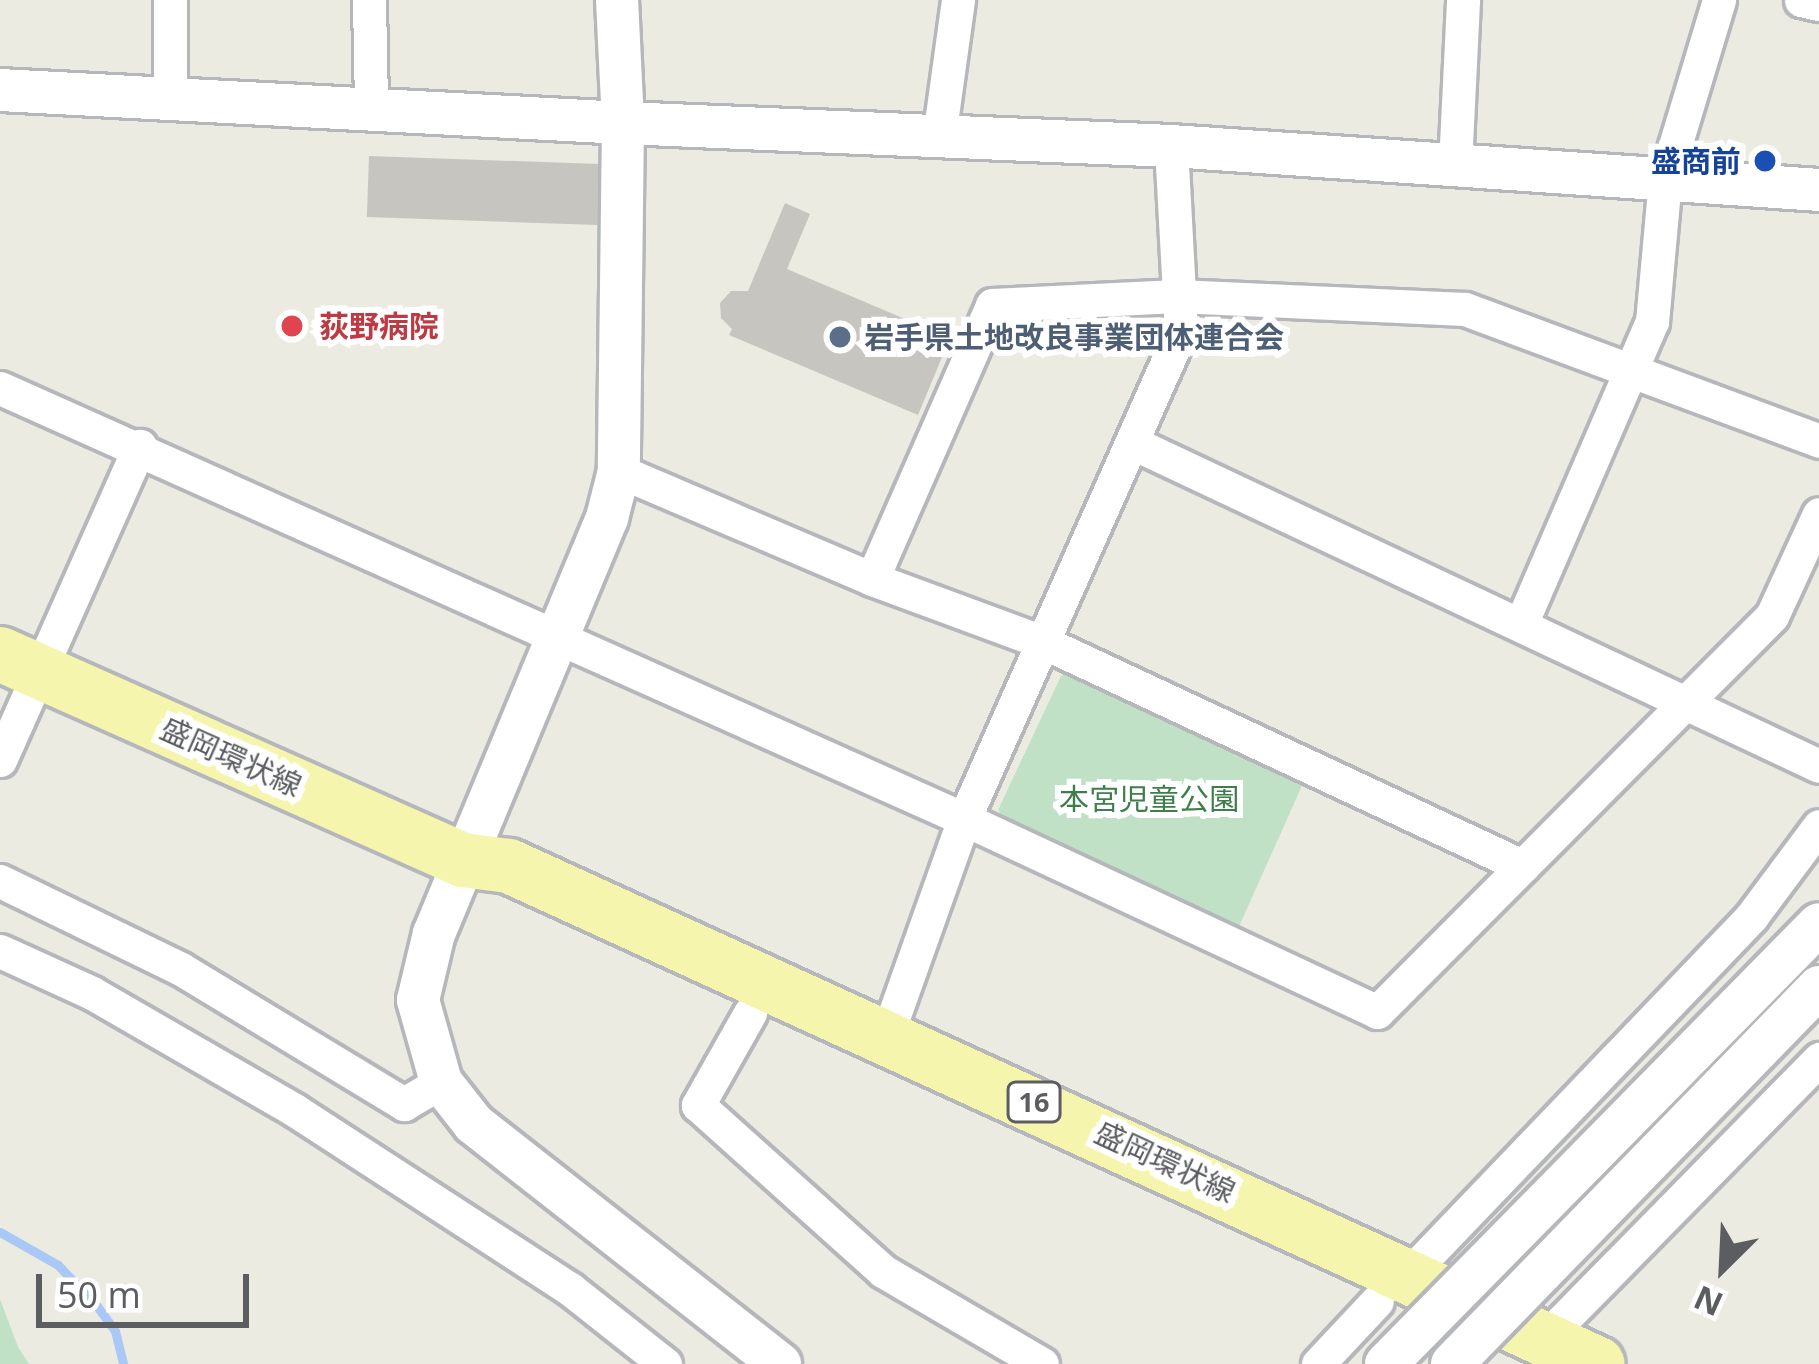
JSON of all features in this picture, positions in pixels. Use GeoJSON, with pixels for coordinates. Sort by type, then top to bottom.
{"type":"FeatureCollection","features":[{"type":"Feature","properties":{"kind":"main road","name":"盛岡環状線"},"geometry":{"type":"LineString","coordinates":[[22,664],[463,860],[509,866],[887,1035],[1393,1287]]}},
{"type":"Feature","properties":{"kind":"main road","name":"盛岡環状線"},"geometry":{"type":"LineString","coordinates":[[463,860],[496,899],[750,1013],[1533,1351],[1598,1364]]}},
{"type":"Feature","properties":{"kind":"street"},"geometry":{"type":"LineString","coordinates":[[170,0],[170,102]]}},
{"type":"Feature","properties":{"kind":"street"},"geometry":{"type":"LineString","coordinates":[[369,0],[371,109]]}},
{"type":"Feature","properties":{"kind":"street"},"geometry":{"type":"LineString","coordinates":[[617,0],[623,123],[619,471],[607,518],[434,933],[418,1000],[440,1082],[474,1124],[523,1168],[780,1364]]}},
{"type":"Feature","properties":{"kind":"street"},"geometry":{"type":"LineString","coordinates":[[939,137],[958,0]]}},
{"type":"Feature","properties":{"kind":"street"},"geometry":{"type":"LineString","coordinates":[[1521,624],[1652,322],[1666,179],[1719,0]]}},
{"type":"Feature","properties":{"kind":"street"},"geometry":{"type":"LineString","coordinates":[[1802,0],[1819,4]]}},
{"type":"Feature","properties":{"kind":"street"},"geometry":{"type":"LineString","coordinates":[[1455,165],[1460,1]]}},
{"type":"Feature","properties":{"kind":"street"},"geometry":{"type":"LineString","coordinates":[[0,90],[170,102],[1171,146],[1819,190]]}},
{"type":"Feature","properties":{"kind":"street"},"geometry":{"type":"LineString","coordinates":[[887,1035],[964,819],[1181,332],[1171,146]]}},
{"type":"Feature","properties":{"kind":"street"},"geometry":{"type":"LineString","coordinates":[[872,579],[992,305],[1177,296],[1465,309],[1819,441]]}},
{"type":"Feature","properties":{"kind":"street"},"geometry":{"type":"LineString","coordinates":[[0,388],[140,446],[964,819],[1377,1012],[1772,616],[1819,514]]}},
{"type":"Feature","properties":{"kind":"street"},"geometry":{"type":"LineString","coordinates":[[1132,443],[1819,766]]}},
{"type":"Feature","properties":{"kind":"street"},"geometry":{"type":"LineString","coordinates":[[0,760],[22,664],[140,446]]}},
{"type":"Feature","properties":{"kind":"street"},"geometry":{"type":"LineString","coordinates":[[619,471],[872,579],[1045,643],[1522,866]]}},
{"type":"Feature","properties":{"kind":"street"},"geometry":{"type":"LineString","coordinates":[[1318,1364],[1752,916],[1819,826]]}},
{"type":"Feature","properties":{"kind":"street"},"geometry":{"type":"LineString","coordinates":[[0,881],[182,969],[404,1104],[440,1082]]}},
{"type":"Feature","properties":{"kind":"street"},"geometry":{"type":"LineString","coordinates":[[1386,1364],[1819,924]]}},
{"type":"Feature","properties":{"kind":"street"},"geometry":{"type":"LineString","coordinates":[[0,951],[92,993],[296,1111],[570,1289],[665,1364]]}},
{"type":"Feature","properties":{"kind":"street"},"geometry":{"type":"LineString","coordinates":[[1452,1364],[1819,987]]}},
{"type":"Feature","properties":{"kind":"street"},"geometry":{"type":"LineString","coordinates":[[750,1013],[698,1105],[883,1271],[1042,1364]]}},
{"type":"Feature","properties":{"kind":"street"},"geometry":{"type":"LineString","coordinates":[[1533,1351],[1819,1059]]}},
{"type":"Feature","properties":{"kind":"green space","name":"本宮児童公園"},"geometry":{"type":"Polygon","coordinates":[[[1072,672],[1305,779],[1237,931],[1006,825],[998,810],[1061,676],[1072,672]]]}},
{"type":"Feature","properties":{"kind":"green space"},"geometry":{"type":"Polygon","coordinates":[[[0,1299],[18,1347],[29,1364],[0,1364],[0,1299]]]}},
{"type":"Feature","properties":{"kind":"building"},"geometry":{"type":"Polygon","coordinates":[[[369,156],[600,164],[598,225],[367,217],[369,156]]]}},
{"type":"Feature","properties":{"kind":"building","name":"岩手県土地改良事業団体連合会"},"geometry":{"type":"Polygon","coordinates":[[[785,203],[810,214],[787,269],[950,338],[918,415],[729,335],[732,329],[721,318],[720,303],[731,291],[748,291],[785,203]]]}},
{"type":"Feature","properties":{"kind":"waterway"},"geometry":{"type":"LineString","coordinates":[[0,1232],[58,1265],[97,1306],[115,1331],[123,1364]]}},
{"type":"Feature","properties":{"kind":"place","name":"盛商前"},"geometry":{"type":"Point","coordinates":[1765,161]}},
{"type":"Feature","properties":{"kind":"place","name":"荻野病院"},"geometry":{"type":"Point","coordinates":[292,326]}},
{"type":"Feature","properties":{"kind":"place","name":"岩手県土地改良事業団体連合会"},"geometry":{"type":"Point","coordinates":[840,337]}}]}
